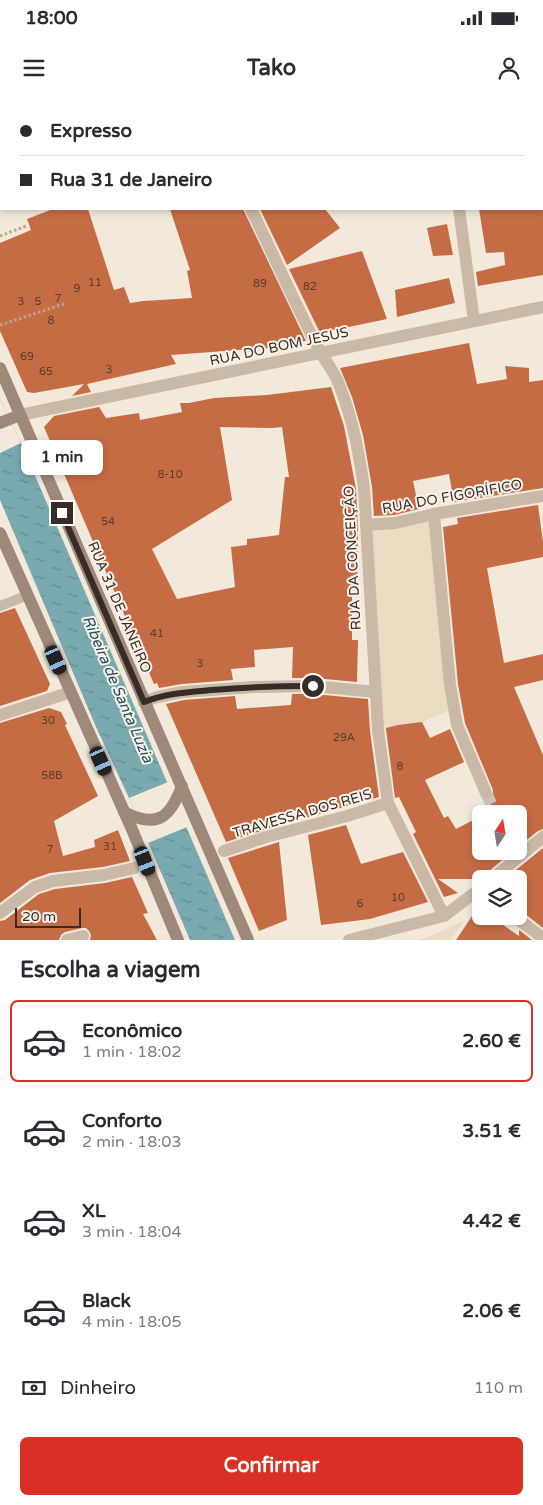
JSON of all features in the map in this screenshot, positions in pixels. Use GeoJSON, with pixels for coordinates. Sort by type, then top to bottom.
{"type":"FeatureCollection","features":[{"type":"Feature","properties":{"kind":"main road","name":"RUA 31 DE JANEIRO"},"geometry":{"type":"LineString","coordinates":[[0,368],[10,419],[144,702],[248,940]]}},
{"type":"Feature","properties":{"kind":"main road"},"geometry":{"type":"LineString","coordinates":[[0,533],[124,812],[178,940]]}},
{"type":"Feature","properties":{"kind":"main road"},"geometry":{"type":"LineString","coordinates":[[124,812],[146,821],[162,817],[176,801],[182,786]]}},
{"type":"Feature","properties":{"kind":"street","name":"RUA DA CONCEIÇÃO"},"geometry":{"type":"LineString","coordinates":[[251,210],[321,353],[340,385],[352,422],[359,452],[364,488],[378,730],[388,803],[444,916]]}},
{"type":"Feature","properties":{"kind":"street"},"geometry":{"type":"LineString","coordinates":[[459,210],[474,321]]}},
{"type":"Feature","properties":{"kind":"street","name":"RUA DO BOM JESUS"},"geometry":{"type":"LineString","coordinates":[[10,419],[543,308]]}},
{"type":"Feature","properties":{"kind":"street","name":"RUA DO FIGORÍFICO"},"geometry":{"type":"LineString","coordinates":[[366,525],[395,523],[434,514],[543,496]]}},
{"type":"Feature","properties":{"kind":"street"},"geometry":{"type":"LineString","coordinates":[[434,514],[450,685],[457,725],[486,793]]}},
{"type":"Feature","properties":{"kind":"street"},"geometry":{"type":"LineString","coordinates":[[144,702],[157,697],[183,692],[253,686],[313,686],[376,692]]}},
{"type":"Feature","properties":{"kind":"street"},"geometry":{"type":"LineString","coordinates":[[0,715],[71,692]]}},
{"type":"Feature","properties":{"kind":"street","name":"TRAVESSA DOS REIS"},"geometry":{"type":"LineString","coordinates":[[224,851],[266,836],[388,803]]}},
{"type":"Feature","properties":{"kind":"street"},"geometry":{"type":"LineString","coordinates":[[528,847],[543,837]]}},
{"type":"Feature","properties":{"kind":"street"},"geometry":{"type":"LineString","coordinates":[[501,870],[512,860]]}},
{"type":"Feature","properties":{"kind":"street"},"geometry":{"type":"LineString","coordinates":[[0,913],[35,887],[53,881],[104,875],[134,868]]}},
{"type":"Feature","properties":{"kind":"street"},"geometry":{"type":"LineString","coordinates":[[349,940],[444,916],[472,896]]}},
{"type":"Feature","properties":{"kind":"street"},"geometry":{"type":"LineString","coordinates":[[526,925],[543,938]]}},
{"type":"Feature","properties":{"kind":"street"},"geometry":{"type":"LineString","coordinates":[[67,940],[83,936]]}},
{"type":"Feature","properties":{"kind":"lane"},"geometry":{"type":"LineString","coordinates":[[0,606],[28,595]]}},
{"type":"Feature","properties":{"kind":"path"},"geometry":{"type":"LineString","coordinates":[[0,236],[26,226]]}},
{"type":"Feature","properties":{"kind":"path"},"geometry":{"type":"LineString","coordinates":[[0,325],[67,303]]}},
{"type":"Feature","properties":{"kind":"shaded area"},"geometry":{"type":"Polygon","coordinates":[[[434,514],[454,708],[422,722],[378,730],[366,525],[434,514]]]}},
{"type":"Feature","properties":{"kind":"shaded area"},"geometry":{"type":"Polygon","coordinates":[[[464,921],[451,940],[417,940],[430,936],[464,921]]]}},
{"type":"Feature","properties":{"kind":"water","name":"Ribeira de Santa Luzia"},"geometry":{"type":"Polygon","coordinates":[[[0,399],[21,443],[235,940],[190,940],[129,798],[96,727],[0,500],[0,399]]]}},
{"type":"Feature","properties":{"kind":"pier"},"geometry":{"type":"Polygon","coordinates":[[[0,399],[21,443],[0,453],[0,399]]]}},
{"type":"Feature","properties":{"kind":"pier"},"geometry":{"type":"Polygon","coordinates":[[[168,782],[187,827],[148,843],[129,798],[168,782]]]}},
{"type":"Feature","properties":{"kind":"building"},"geometry":{"type":"Polygon","coordinates":[[[50,210],[88,210],[114,290],[124,287],[130,303],[192,298],[187,271],[190,270],[170,210],[243,210],[306,341],[268,344],[268,348],[171,355],[176,364],[87,384],[91,392],[72,396],[84,384],[34,393],[27,392],[0,331],[0,243],[31,230],[27,219],[50,210]]]}},
{"type":"Feature","properties":{"kind":"building"},"geometry":{"type":"Polygon","coordinates":[[[260,210],[326,210],[340,228],[287,265],[260,210]]]}},
{"type":"Feature","properties":{"kind":"building"},"geometry":{"type":"Polygon","coordinates":[[[479,210],[543,210],[543,275],[478,286],[476,272],[505,265],[504,252],[486,253],[479,210]]]}},
{"type":"Feature","properties":{"kind":"building"},"geometry":{"type":"Polygon","coordinates":[[[447,224],[453,255],[433,256],[427,228],[447,224]]]}},
{"type":"Feature","properties":{"kind":"building"},"geometry":{"type":"Polygon","coordinates":[[[362,251],[387,319],[320,333],[289,269],[362,251]]]}},
{"type":"Feature","properties":{"kind":"building"},"geometry":{"type":"Polygon","coordinates":[[[449,278],[455,303],[397,317],[395,290],[449,278]]]}},
{"type":"Feature","properties":{"kind":"building"},"geometry":{"type":"Polygon","coordinates":[[[469,343],[477,384],[507,379],[505,366],[529,368],[529,382],[543,380],[543,488],[454,502],[449,474],[413,481],[419,509],[394,515],[374,516],[372,487],[363,435],[352,397],[340,368],[469,343]]]}},
{"type":"Feature","properties":{"kind":"building"},"geometry":{"type":"Polygon","coordinates":[[[331,387],[344,426],[356,489],[358,530],[357,586],[352,586],[352,640],[358,640],[357,682],[292,678],[293,647],[254,650],[255,667],[231,669],[233,680],[182,684],[159,688],[157,683],[154,684],[44,427],[54,416],[99,407],[106,418],[139,413],[140,420],[182,412],[180,403],[214,398],[267,395],[331,387]],[[220,427],[232,500],[152,549],[177,599],[235,587],[231,547],[247,545],[247,539],[279,535],[285,477],[289,477],[282,427],[220,427]]]}},
{"type":"Feature","properties":{"kind":"building"},"geometry":{"type":"Polygon","coordinates":[[[538,505],[543,557],[487,568],[504,663],[543,654],[543,680],[514,687],[543,755],[543,829],[528,839],[528,805],[491,805],[489,801],[493,797],[493,790],[465,723],[458,684],[443,527],[458,524],[457,518],[538,505]]]}},
{"type":"Feature","properties":{"kind":"building"},"geometry":{"type":"Polygon","coordinates":[[[15,608],[50,684],[47,691],[0,706],[0,613],[15,608]]]}},
{"type":"Feature","properties":{"kind":"building"},"geometry":{"type":"Polygon","coordinates":[[[292,694],[368,699],[370,731],[379,797],[305,818],[304,810],[275,813],[277,826],[226,842],[166,704],[184,700],[235,696],[237,709],[291,705],[292,694]]]}},
{"type":"Feature","properties":{"kind":"building"},"geometry":{"type":"Polygon","coordinates":[[[49,708],[61,712],[67,724],[65,725],[98,796],[54,821],[63,856],[95,847],[94,840],[118,830],[130,861],[103,867],[50,873],[30,880],[0,903],[0,723],[49,708]]]}},
{"type":"Feature","properties":{"kind":"building"},"geometry":{"type":"Polygon","coordinates":[[[422,722],[430,738],[450,729],[464,762],[425,780],[444,818],[448,816],[456,829],[472,821],[472,860],[502,860],[491,870],[472,870],[472,879],[438,879],[458,893],[444,897],[413,834],[416,832],[399,797],[395,798],[386,728],[422,722]]]}},
{"type":"Feature","properties":{"kind":"building"},"geometry":{"type":"Polygon","coordinates":[[[346,825],[361,864],[403,852],[428,902],[370,919],[321,925],[308,835],[346,825]]]}},
{"type":"Feature","properties":{"kind":"building"},"geometry":{"type":"Polygon","coordinates":[[[279,842],[287,920],[259,931],[228,858],[279,842]]]}},
{"type":"Feature","properties":{"kind":"building"},"geometry":{"type":"Polygon","coordinates":[[[543,848],[543,928],[527,915],[527,870],[516,870],[543,848]]]}},
{"type":"Feature","properties":{"kind":"building"},"geometry":{"type":"Polygon","coordinates":[[[132,877],[148,913],[143,914],[157,940],[90,940],[91,935],[89,931],[86,928],[82,928],[65,932],[59,940],[0,940],[0,921],[5,920],[39,894],[55,889],[105,883],[132,877]]]}},
{"type":"Feature","properties":{"kind":"building"},"geometry":{"type":"Polygon","coordinates":[[[472,916],[472,925],[503,925],[519,936],[519,930],[532,940],[456,940],[472,916]]]}},
{"type":"Feature","properties":{"kind":"tunnel"},"geometry":{"type":"LineString","coordinates":[[486,793],[492,805]]}},
{"type":"Feature","properties":{"kind":"route"},"geometry":{"type":"LineString","coordinates":[[62,513],[144,702],[157,697],[183,692],[253,686],[313,686]]}}]}
